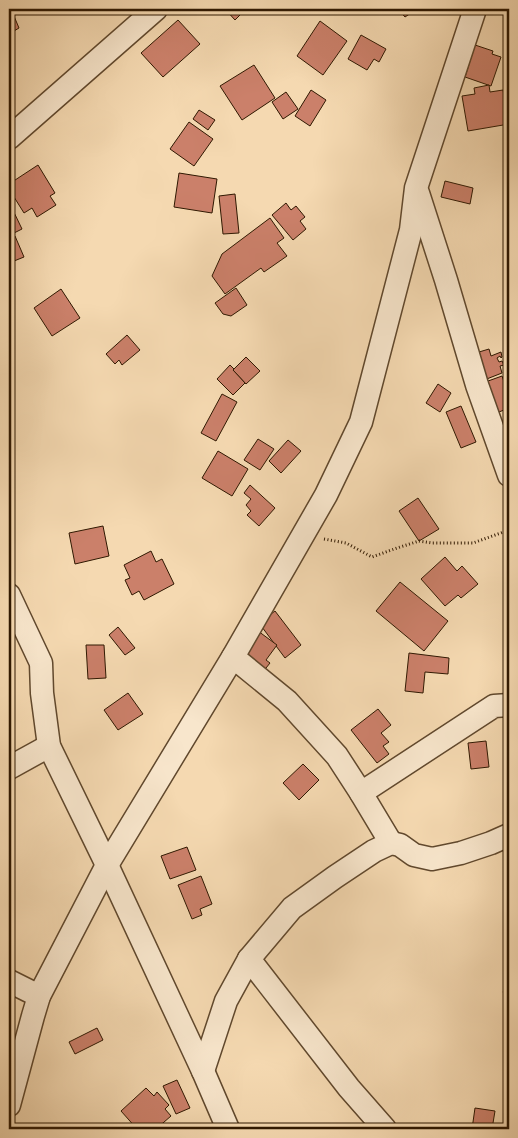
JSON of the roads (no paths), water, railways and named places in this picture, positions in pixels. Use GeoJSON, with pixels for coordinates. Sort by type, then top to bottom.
{"type":"FeatureCollection","features":[{"type":"Feature","properties":{"kind":"street"},"geometry":{"type":"LineString","coordinates":[[9,138],[156,9]]}},
{"type":"Feature","properties":{"kind":"street"},"geometry":{"type":"LineString","coordinates":[[9,1106],[39,996],[107,865],[233,656],[326,495],[360,422],[411,230],[416,188],[475,9]]}},
{"type":"Feature","properties":{"kind":"street"},"geometry":{"type":"LineString","coordinates":[[416,188],[477,385],[509,475]]}},
{"type":"Feature","properties":{"kind":"street"},"geometry":{"type":"LineString","coordinates":[[9,595],[41,664],[42,693],[49,746],[107,865],[228,1129]]}},
{"type":"Feature","properties":{"kind":"street"},"geometry":{"type":"LineString","coordinates":[[233,656],[287,701],[337,756],[391,843],[400,846],[414,855],[432,859],[461,853],[509,835]]}},
{"type":"Feature","properties":{"kind":"street"},"geometry":{"type":"LineString","coordinates":[[361,793],[494,706],[509,705]]}},
{"type":"Feature","properties":{"kind":"street"},"geometry":{"type":"LineString","coordinates":[[9,768],[49,746]]}},
{"type":"Feature","properties":{"kind":"street"},"geometry":{"type":"LineString","coordinates":[[203,1071],[226,1001],[249,959],[292,908],[374,851],[391,843]]}},
{"type":"Feature","properties":{"kind":"street"},"geometry":{"type":"LineString","coordinates":[[249,959],[384,1129]]}},
{"type":"Feature","properties":{"kind":"street"},"geometry":{"type":"LineString","coordinates":[[9,981],[39,996]]}}]}
